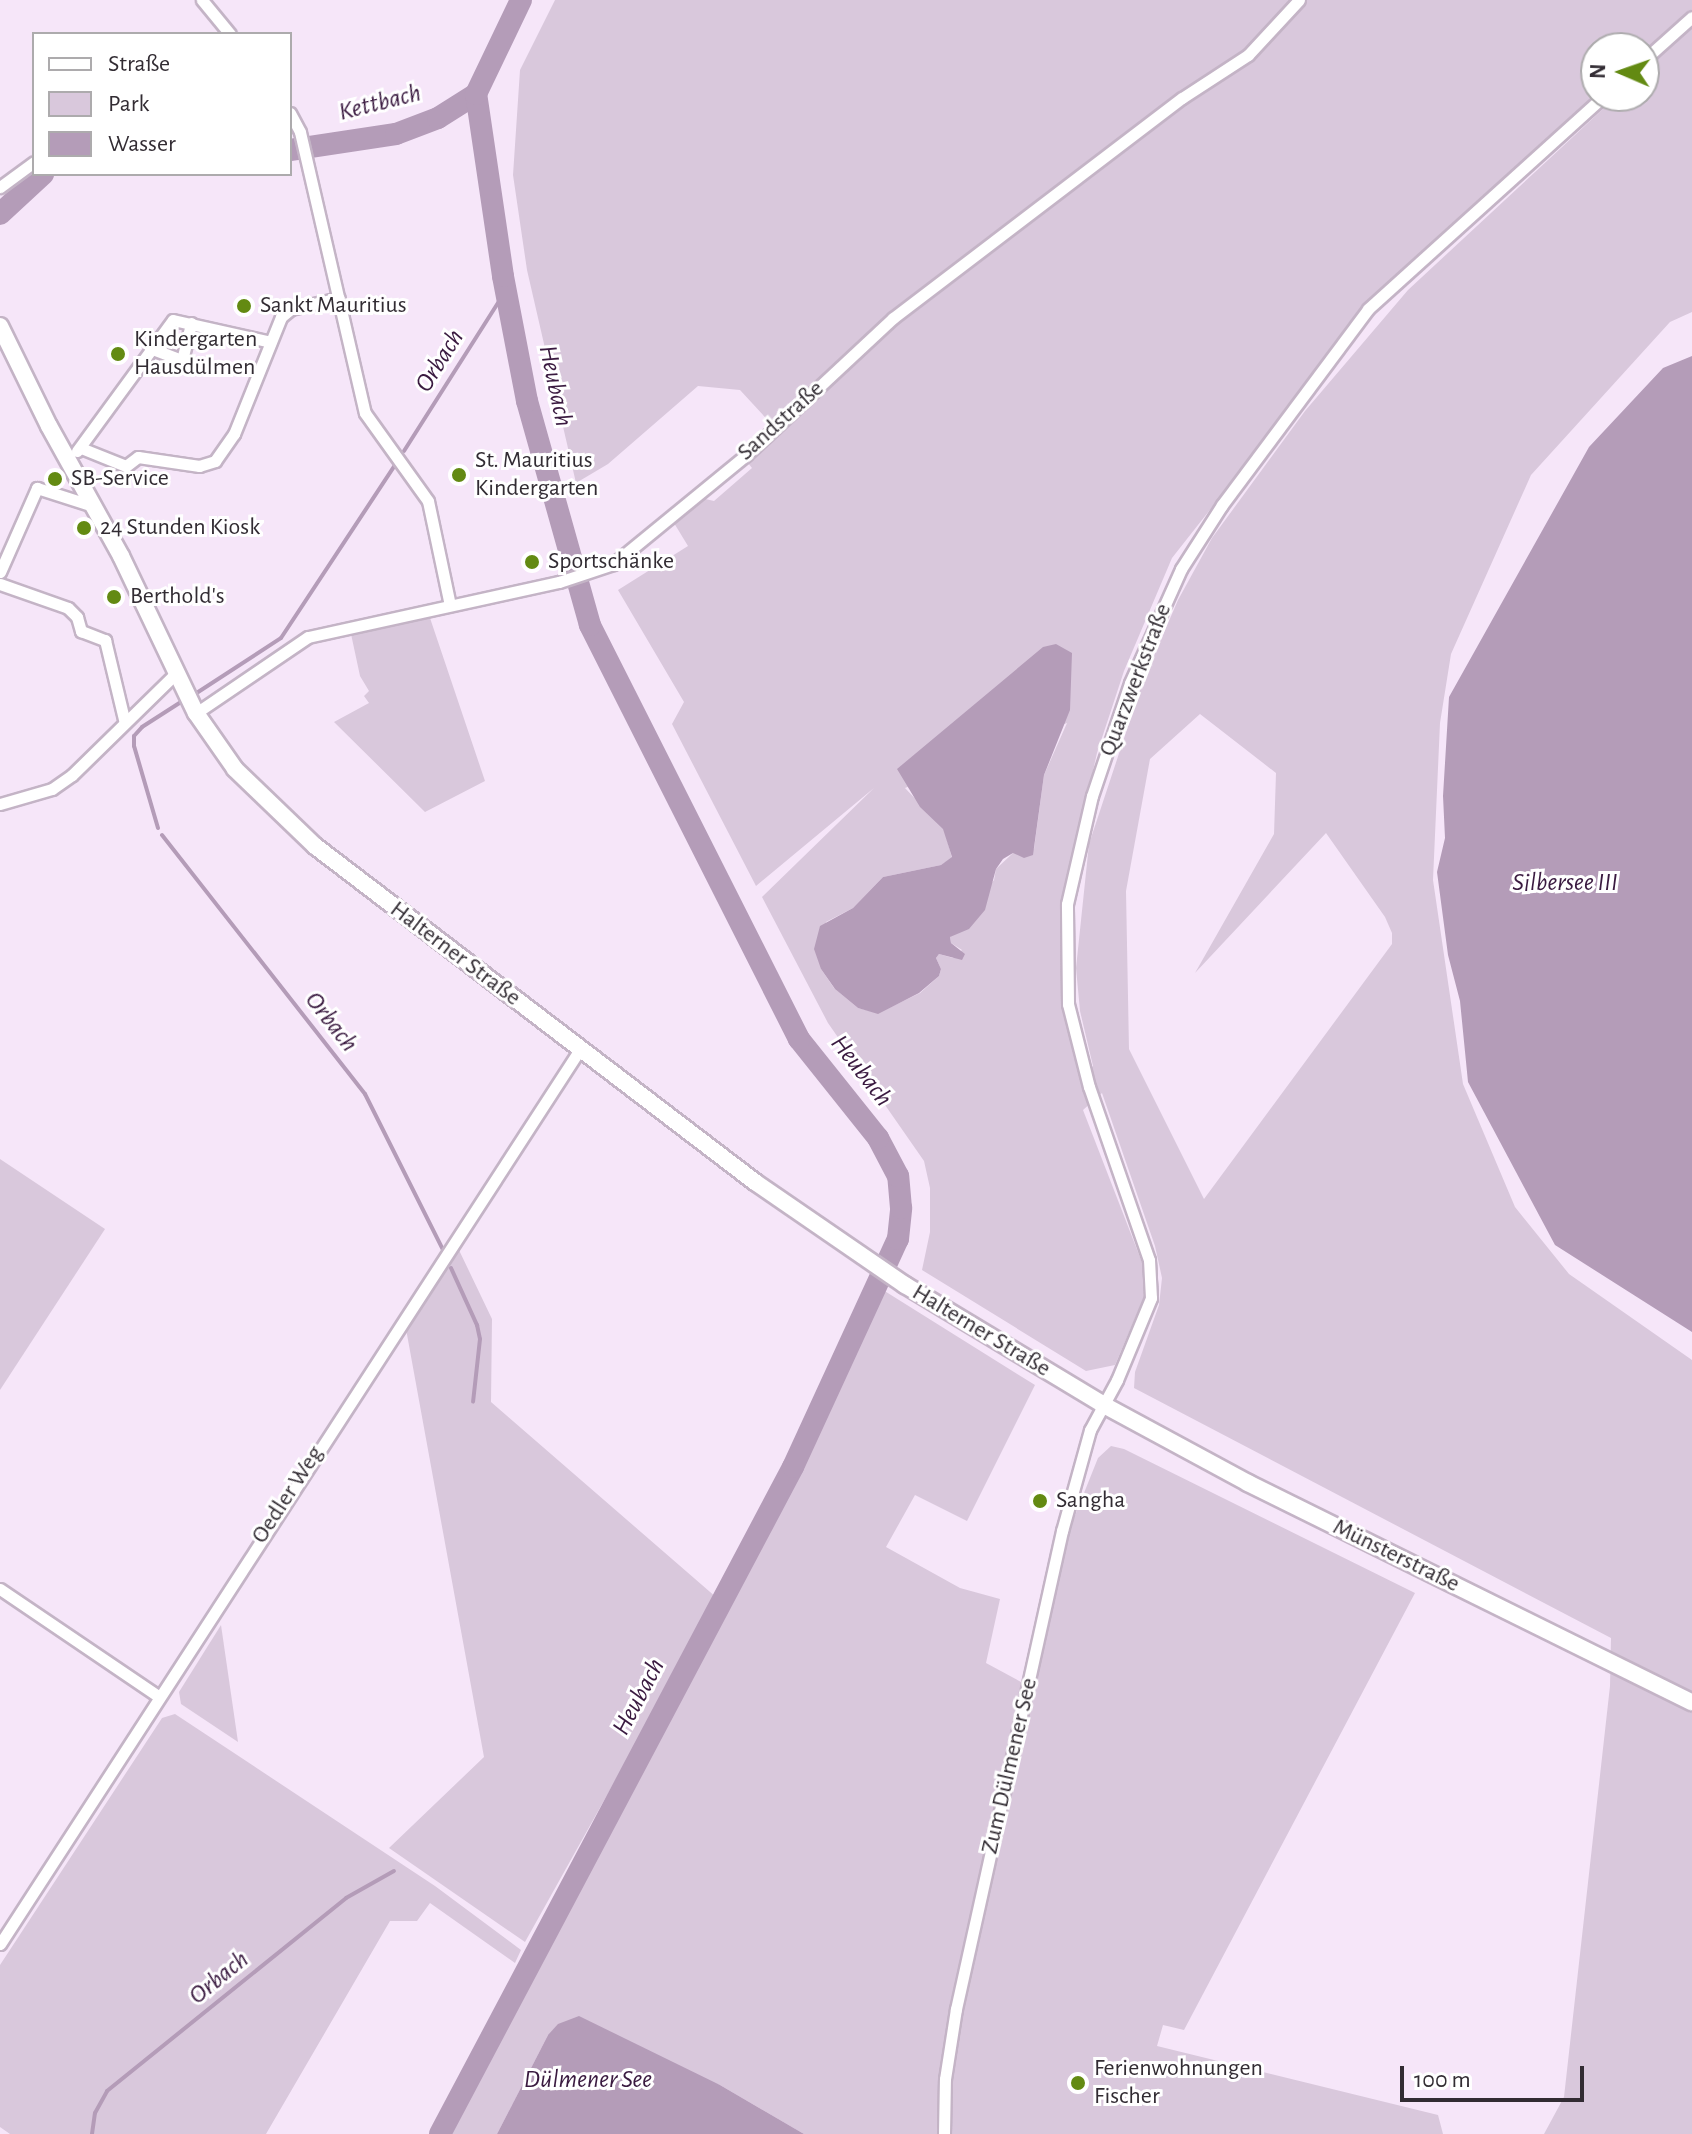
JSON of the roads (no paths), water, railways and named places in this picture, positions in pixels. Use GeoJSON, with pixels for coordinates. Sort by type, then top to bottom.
{"type":"FeatureCollection","features":[{"type":"Feature","properties":{"kind":"main road","name":"Halterner Straße"},"geometry":{"type":"LineString","coordinates":[[0,326],[74,453],[95,507],[175,674],[194,709],[235,769],[315,846],[580,1049],[855,1251],[905,1285],[1102,1404]]}},
{"type":"Feature","properties":{"kind":"main road","name":"Münsterstraße"},"geometry":{"type":"LineString","coordinates":[[1102,1404],[1262,1490],[1692,1702]]}},
{"type":"Feature","properties":{"kind":"street"},"geometry":{"type":"LineString","coordinates":[[202,0],[228,32]]}},
{"type":"Feature","properties":{"kind":"street","name":"Sandstraße"},"geometry":{"type":"LineString","coordinates":[[194,709],[308,637],[559,582],[613,564],[746,455],[893,318],[1182,98],[1248,55],[1299,0]]}},
{"type":"Feature","properties":{"kind":"street"},"geometry":{"type":"LineString","coordinates":[[1660,46],[1692,17]]}},
{"type":"Feature","properties":{"kind":"street","name":"Quarzwerkstraße"},"geometry":{"type":"LineString","coordinates":[[1102,1404],[1117,1380],[1151,1298],[1149,1260],[1089,1087],[1068,1004],[1067,904],[1092,796],[1130,683],[1181,569],[1222,505],[1368,309],[1586,112]]}},
{"type":"Feature","properties":{"kind":"street"},"geometry":{"type":"LineString","coordinates":[[297,134],[306,159],[365,413],[428,501],[450,605]]}},
{"type":"Feature","properties":{"kind":"street"},"geometry":{"type":"LineString","coordinates":[[0,187],[32,163]]}},
{"type":"Feature","properties":{"kind":"street"},"geometry":{"type":"LineString","coordinates":[[271,342],[173,320],[74,453],[126,466],[138,457],[199,466],[215,461],[234,434],[271,342],[281,317],[291,309],[339,298]]}},
{"type":"Feature","properties":{"kind":"street"},"geometry":{"type":"LineString","coordinates":[[150,348],[182,360],[191,323]]}},
{"type":"Feature","properties":{"kind":"street"},"geometry":{"type":"LineString","coordinates":[[0,572],[37,488],[95,507]]}},
{"type":"Feature","properties":{"kind":"street"},"geometry":{"type":"LineString","coordinates":[[0,584],[68,608],[77,617],[81,631],[105,640],[125,723]]}},
{"type":"Feature","properties":{"kind":"street"},"geometry":{"type":"LineString","coordinates":[[0,804],[52,789],[72,775],[175,674]]}},
{"type":"Feature","properties":{"kind":"street","name":"Oedler Weg"},"geometry":{"type":"LineString","coordinates":[[0,1944],[580,1049]]}},
{"type":"Feature","properties":{"kind":"street","name":"Zum Dülmener See"},"geometry":{"type":"LineString","coordinates":[[944,2134],[945,2079],[972,1934],[1062,1531],[1086,1439],[1102,1404]]}},
{"type":"Feature","properties":{"kind":"street"},"geometry":{"type":"LineString","coordinates":[[0,1589],[158,1696]]}},
{"type":"Feature","properties":{"kind":"water","name":"Silbersee III"},"geometry":{"type":"Polygon","coordinates":[[[1692,356],[1692,1332],[1555,1245],[1468,1082],[1460,1001],[1448,955],[1437,872],[1445,838],[1443,796],[1449,697],[1589,447],[1663,368],[1692,356]]]}},
{"type":"Feature","properties":{"kind":"water"},"geometry":{"type":"Polygon","coordinates":[[[1056,644],[1072,653],[1070,710],[1044,775],[1033,855],[1024,858],[1013,853],[1003,859],[996,869],[985,910],[969,929],[950,937],[951,943],[965,954],[962,960],[939,954],[936,958],[941,969],[939,976],[919,993],[878,1014],[858,1008],[835,989],[821,969],[814,949],[820,926],[853,908],[883,877],[941,865],[952,857],[943,829],[920,807],[897,769],[1043,647],[1056,644]]]}},
{"type":"Feature","properties":{"kind":"water","name":"Dülmener See"},"geometry":{"type":"Polygon","coordinates":[[[579,2016],[720,2085],[804,2134],[497,2134],[548,2035],[558,2024],[579,2016]]]}},
{"type":"Feature","properties":{"kind":"waterway","name":"Heubach"},"geometry":{"type":"LineString","coordinates":[[440,2134],[793,1467],[898,1239],[901,1208],[898,1176],[878,1138],[799,1039],[590,625],[527,401],[503,276],[476,94],[521,0]]}},
{"type":"Feature","properties":{"kind":"waterway","name":"Kettbach"},"geometry":{"type":"LineString","coordinates":[[292,150],[396,134],[438,118],[476,94]]}},
{"type":"Feature","properties":{"kind":"waterway","name":"Kettbach"},"geometry":{"type":"LineString","coordinates":[[0,214],[41,176]]}},
{"type":"Feature","properties":{"kind":"waterway","name":"Orbach"},"geometry":{"type":"LineString","coordinates":[[404,451],[506,290]]}},
{"type":"Feature","properties":{"kind":"waterway","name":"Orbach"},"geometry":{"type":"LineString","coordinates":[[192,696],[281,638],[395,465]]}},
{"type":"Feature","properties":{"kind":"waterway","name":"Orbach"},"geometry":{"type":"LineString","coordinates":[[158,828],[134,746],[134,736],[142,727],[184,700]]}},
{"type":"Feature","properties":{"kind":"waterway","name":"Orbach"},"geometry":{"type":"LineString","coordinates":[[162,835],[365,1094],[443,1250]]}},
{"type":"Feature","properties":{"kind":"waterway","name":"Orbach"},"geometry":{"type":"LineString","coordinates":[[451,1268],[477,1325],[480,1339],[473,1402]]}},
{"type":"Feature","properties":{"kind":"waterway","name":"Orbach"},"geometry":{"type":"LineString","coordinates":[[92,2134],[95,2113],[107,2091],[346,1898],[394,1871]]}},
{"type":"Feature","properties":{"kind":"place","name":"Sankt Mauritius"},"geometry":{"type":"Point","coordinates":[244,306]}},
{"type":"Feature","properties":{"kind":"place","name":"Kindergarten Hausdülmen"},"geometry":{"type":"Point","coordinates":[118,354]}},
{"type":"Feature","properties":{"kind":"place","name":"St. Mauritius Kindergarten"},"geometry":{"type":"Point","coordinates":[459,475]}},
{"type":"Feature","properties":{"kind":"place","name":"SB-Service"},"geometry":{"type":"Point","coordinates":[55,479]}},
{"type":"Feature","properties":{"kind":"place","name":"24 Stunden Kiosk"},"geometry":{"type":"Point","coordinates":[84,528]}},
{"type":"Feature","properties":{"kind":"place","name":"Sportschänke"},"geometry":{"type":"Point","coordinates":[532,562]}},
{"type":"Feature","properties":{"kind":"place","name":"Berthold's"},"geometry":{"type":"Point","coordinates":[114,597]}},
{"type":"Feature","properties":{"kind":"place","name":"Sangha"},"geometry":{"type":"Point","coordinates":[1040,1501]}},
{"type":"Feature","properties":{"kind":"place","name":"Ferienwohnungen Fischer"},"geometry":{"type":"Point","coordinates":[1078,2083]}}]}
